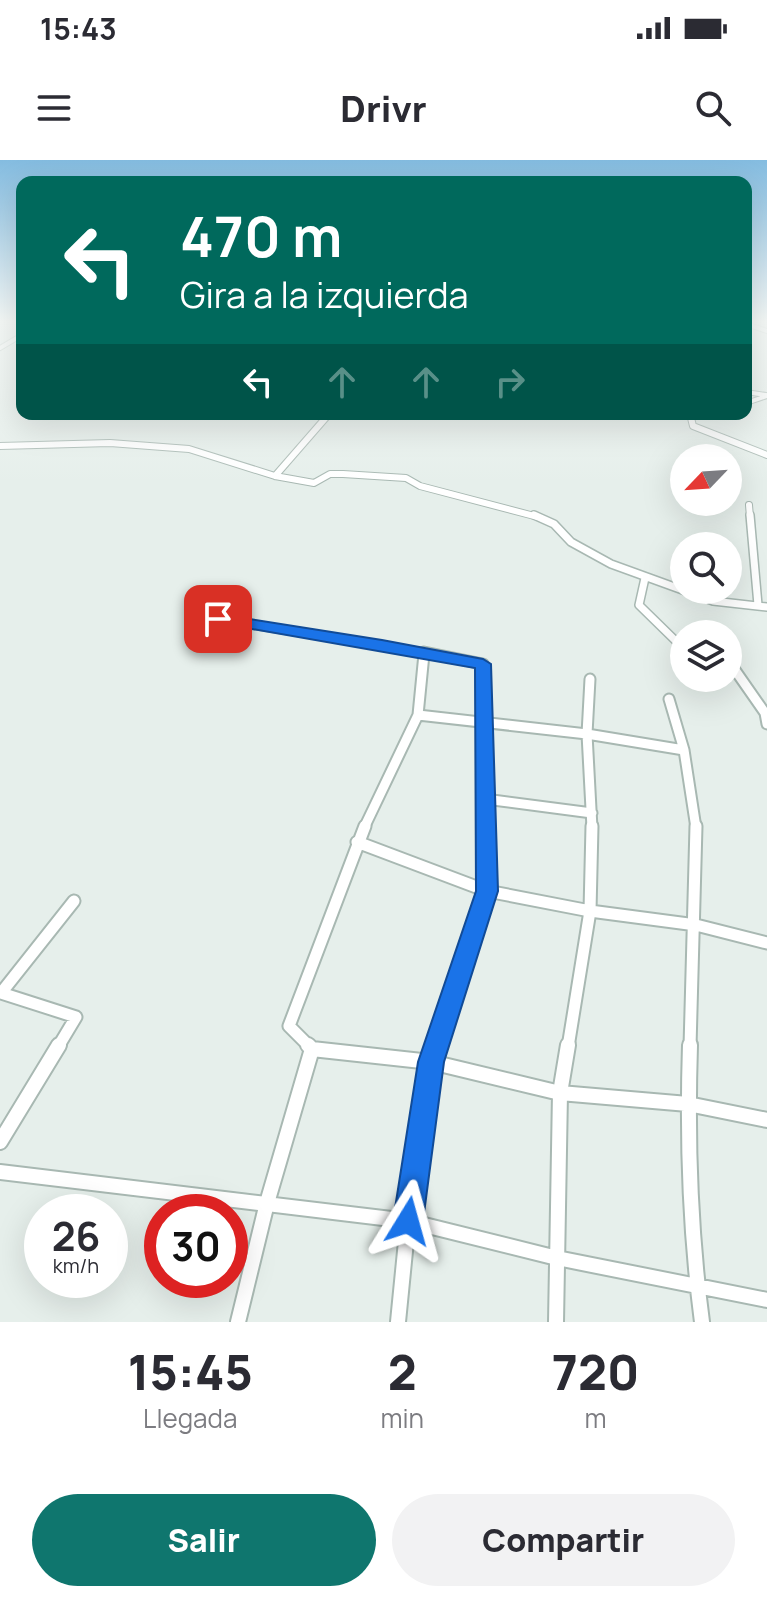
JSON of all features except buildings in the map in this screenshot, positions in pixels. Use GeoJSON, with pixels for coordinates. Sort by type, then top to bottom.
{"type":"FeatureCollection","features":[{"type":"Feature","properties":{"kind":"street"},"geometry":{"type":"LineString","coordinates":[[275,476],[324,420]]}},
{"type":"Feature","properties":{"kind":"street"},"geometry":{"type":"LineString","coordinates":[[692,420],[693,426],[767,455]]}},
{"type":"Feature","properties":{"kind":"street"},"geometry":{"type":"LineString","coordinates":[[0,446],[110,443],[189,449],[275,476],[314,483],[330,474],[411,479],[420,486],[532,514],[554,524],[571,542],[645,578],[670,586]]}},
{"type":"Feature","properties":{"kind":"street"},"geometry":{"type":"LineString","coordinates":[[742,604],[762,606],[749,505]]}},
{"type":"Feature","properties":{"kind":"street"},"geometry":{"type":"LineString","coordinates":[[645,578],[639,605],[670,635]]}},
{"type":"Feature","properties":{"kind":"street"},"geometry":{"type":"LineString","coordinates":[[191,615],[382,644],[483,664],[487,891],[431,1062],[408,1221],[398,1322]]}},
{"type":"Feature","properties":{"kind":"street"},"geometry":{"type":"LineString","coordinates":[[424,654],[418,715],[357,842],[289,1026],[312,1049],[431,1062],[560,1093],[688,1104],[767,1120]]}},
{"type":"Feature","properties":{"kind":"street"},"geometry":{"type":"LineString","coordinates":[[556,1322],[560,1093],[590,911],[592,813],[587,734],[590,679]]}},
{"type":"Feature","properties":{"kind":"street"},"geometry":{"type":"LineString","coordinates":[[742,680],[765,713],[767,724]]}},
{"type":"Feature","properties":{"kind":"street"},"geometry":{"type":"LineString","coordinates":[[669,699],[684,750],[697,835],[688,1104],[697,1284],[702,1322]]}},
{"type":"Feature","properties":{"kind":"street"},"geometry":{"type":"LineString","coordinates":[[418,715],[587,734],[684,750]]}},
{"type":"Feature","properties":{"kind":"street"},"geometry":{"type":"LineString","coordinates":[[485,799],[592,813]]}},
{"type":"Feature","properties":{"kind":"street"},"geometry":{"type":"LineString","coordinates":[[357,842],[487,891],[590,911],[696,925],[767,943]]}},
{"type":"Feature","properties":{"kind":"street"},"geometry":{"type":"LineString","coordinates":[[0,1142],[76,1017],[1,993],[74,901]]}},
{"type":"Feature","properties":{"kind":"street"},"geometry":{"type":"LineString","coordinates":[[238,1322],[267,1203],[312,1049]]}},
{"type":"Feature","properties":{"kind":"street"},"geometry":{"type":"LineString","coordinates":[[0,1172],[408,1221],[557,1258],[767,1300]]}},
{"type":"Feature","properties":{"kind":"route"},"geometry":{"type":"LineString","coordinates":[[218,619],[382,644],[483,664],[487,891],[431,1062],[408,1221]]}}]}
